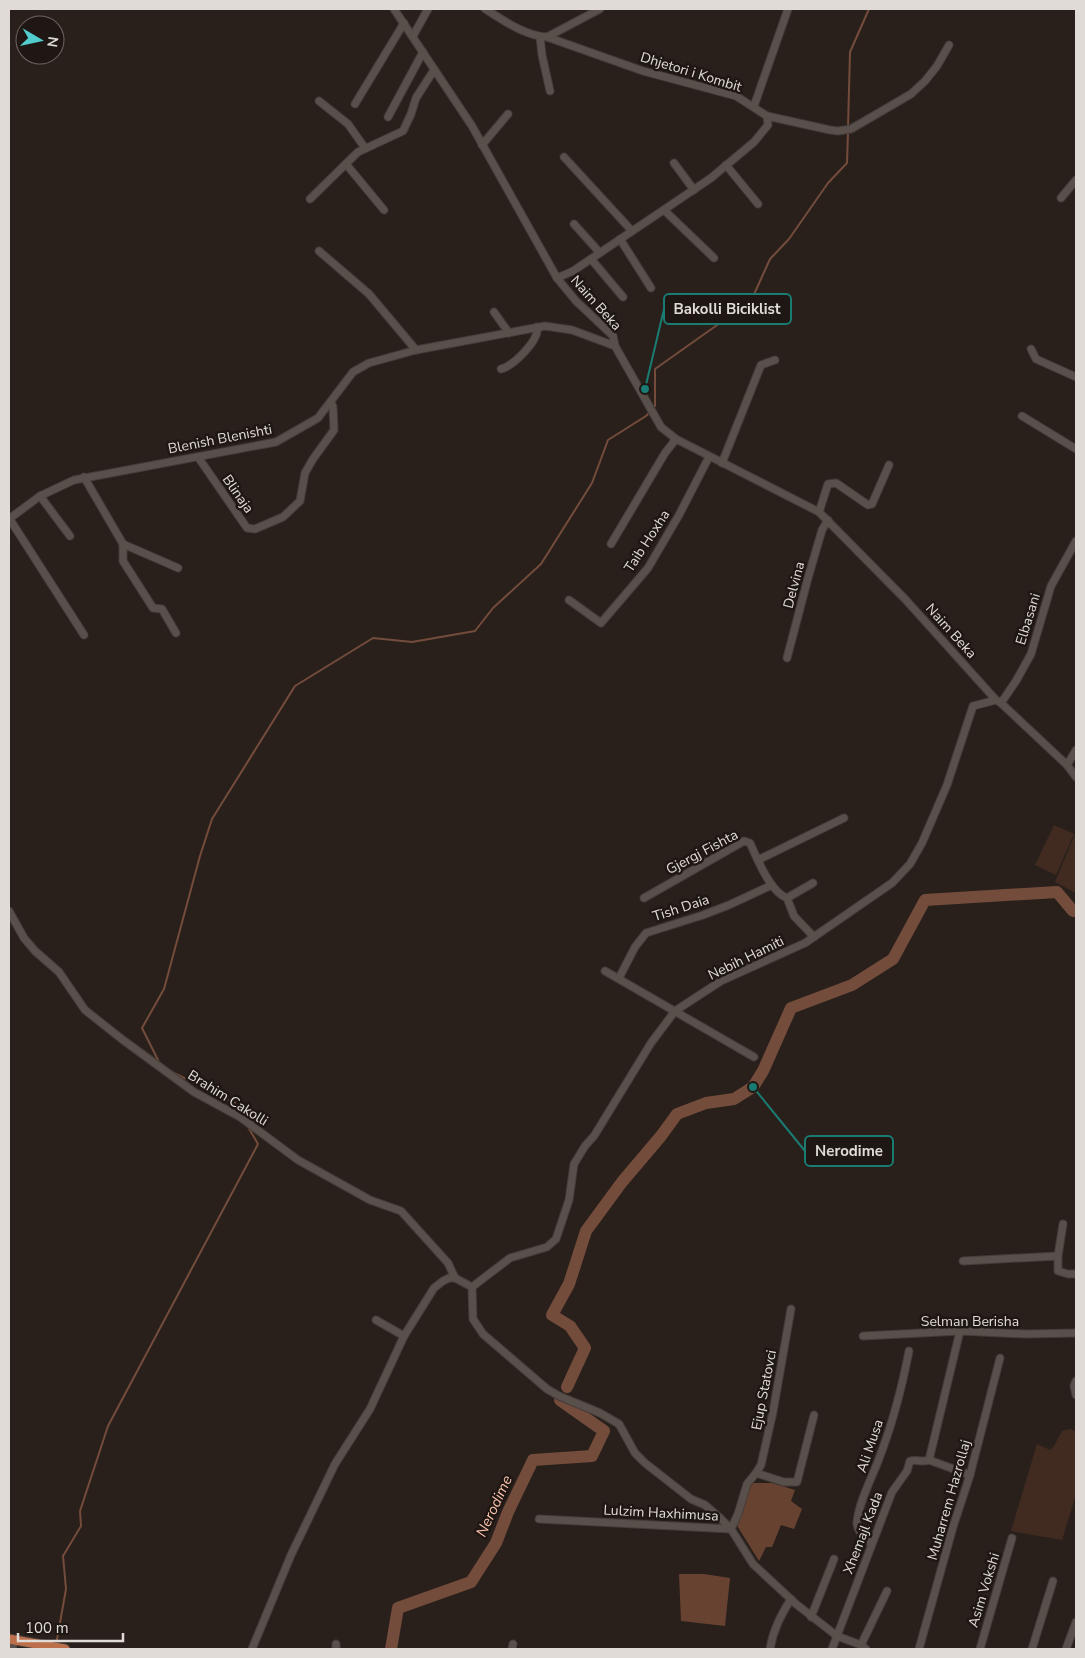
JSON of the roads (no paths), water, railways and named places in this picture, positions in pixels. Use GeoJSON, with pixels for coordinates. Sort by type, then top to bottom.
{"type":"FeatureCollection","features":[{"type":"Feature","properties":{"kind":"main road"},"geometry":{"type":"LineString","coordinates":[[12,1643],[58,1648]]}},
{"type":"Feature","properties":{"kind":"street","name":"Naim Beka"},"geometry":{"type":"LineString","coordinates":[[394,9],[472,126],[557,278],[576,300],[613,336],[615,346],[661,427],[676,439],[709,457],[819,512],[906,599],[999,701],[1066,765],[1076,778]]}},
{"type":"Feature","properties":{"kind":"street"},"geometry":{"type":"LineString","coordinates":[[412,36],[428,9]]}},
{"type":"Feature","properties":{"kind":"street","name":"Dhjetori i Kombit"},"geometry":{"type":"LineString","coordinates":[[485,9],[528,33],[643,71],[736,96],[767,116]]}},
{"type":"Feature","properties":{"kind":"street"},"geometry":{"type":"LineString","coordinates":[[550,91],[542,55],[543,37],[600,9]]}},
{"type":"Feature","properties":{"kind":"street"},"geometry":{"type":"LineString","coordinates":[[754,106],[788,9]]}},
{"type":"Feature","properties":{"kind":"street"},"geometry":{"type":"LineString","coordinates":[[355,104],[404,23]]}},
{"type":"Feature","properties":{"kind":"street"},"geometry":{"type":"LineString","coordinates":[[557,278],[573,271],[694,190],[726,166],[762,134],[768,126],[767,116],[830,130],[843,131],[851,128],[911,94],[937,66],[948,45]]}},
{"type":"Feature","properties":{"kind":"street"},"geometry":{"type":"LineString","coordinates":[[388,117],[422,52]]}},
{"type":"Feature","properties":{"kind":"street"},"geometry":{"type":"LineString","coordinates":[[310,199],[358,152],[403,131],[412,114],[416,98],[434,70]]}},
{"type":"Feature","properties":{"kind":"street"},"geometry":{"type":"LineString","coordinates":[[320,101],[348,124],[365,148]]}},
{"type":"Feature","properties":{"kind":"street"},"geometry":{"type":"LineString","coordinates":[[482,145],[508,114]]}},
{"type":"Feature","properties":{"kind":"street"},"geometry":{"type":"LineString","coordinates":[[564,157],[632,231]]}},
{"type":"Feature","properties":{"kind":"street"},"geometry":{"type":"LineString","coordinates":[[674,163],[694,190]]}},
{"type":"Feature","properties":{"kind":"street"},"geometry":{"type":"LineString","coordinates":[[346,164],[384,210]]}},
{"type":"Feature","properties":{"kind":"street"},"geometry":{"type":"LineString","coordinates":[[726,166],[758,204]]}},
{"type":"Feature","properties":{"kind":"street"},"geometry":{"type":"LineString","coordinates":[[1061,198],[1076,180]]}},
{"type":"Feature","properties":{"kind":"street"},"geometry":{"type":"LineString","coordinates":[[664,210],[714,258]]}},
{"type":"Feature","properties":{"kind":"street"},"geometry":{"type":"LineString","coordinates":[[574,224],[600,253]]}},
{"type":"Feature","properties":{"kind":"street"},"geometry":{"type":"LineString","coordinates":[[620,239],[650,288]]}},
{"type":"Feature","properties":{"kind":"street"},"geometry":{"type":"LineString","coordinates":[[319,251],[370,294],[416,350]]}},
{"type":"Feature","properties":{"kind":"street"},"geometry":{"type":"LineString","coordinates":[[591,259],[622,297]]}},
{"type":"Feature","properties":{"kind":"street"},"geometry":{"type":"LineString","coordinates":[[494,312],[509,333]]}},
{"type":"Feature","properties":{"kind":"street","name":"Blenish Blenishti"},"geometry":{"type":"LineString","coordinates":[[9,518],[40,496],[84,477],[276,442],[318,418],[353,372],[369,363],[416,350],[545,326],[572,330],[615,346]]}},
{"type":"Feature","properties":{"kind":"street"},"geometry":{"type":"LineString","coordinates":[[501,369],[512,365],[536,338],[539,332],[538,327]]}},
{"type":"Feature","properties":{"kind":"street"},"geometry":{"type":"LineString","coordinates":[[1031,349],[1036,360],[1076,377]]}},
{"type":"Feature","properties":{"kind":"street"},"geometry":{"type":"LineString","coordinates":[[722,463],[761,366],[775,360]]}},
{"type":"Feature","properties":{"kind":"street","name":"Blinaja"},"geometry":{"type":"LineString","coordinates":[[198,457],[247,528],[255,530],[283,517],[300,501],[305,473],[313,458],[334,430],[331,402]]}},
{"type":"Feature","properties":{"kind":"street"},"geometry":{"type":"LineString","coordinates":[[1022,416],[1076,449]]}},
{"type":"Feature","properties":{"kind":"street"},"geometry":{"type":"LineString","coordinates":[[611,544],[665,453],[676,439]]}},
{"type":"Feature","properties":{"kind":"street","name":"Taib Hoxha"},"geometry":{"type":"LineString","coordinates":[[569,600],[601,623],[648,568],[679,515],[709,457]]}},
{"type":"Feature","properties":{"kind":"street"},"geometry":{"type":"LineString","coordinates":[[819,512],[828,484],[832,483],[836,483],[868,504],[872,504],[889,465]]}},
{"type":"Feature","properties":{"kind":"street"},"geometry":{"type":"LineString","coordinates":[[84,477],[123,544],[123,561],[153,608],[162,609],[176,634]]}},
{"type":"Feature","properties":{"kind":"street"},"geometry":{"type":"LineString","coordinates":[[40,496],[70,536]]}},
{"type":"Feature","properties":{"kind":"street"},"geometry":{"type":"LineString","coordinates":[[9,518],[84,635]]}},
{"type":"Feature","properties":{"kind":"street","name":"Delvina"},"geometry":{"type":"LineString","coordinates":[[787,658],[822,530],[828,520]]}},
{"type":"Feature","properties":{"kind":"street","name":"Elbasani"},"geometry":{"type":"LineString","coordinates":[[999,701],[1016,681],[1031,654],[1051,586],[1076,541]]}},
{"type":"Feature","properties":{"kind":"street"},"geometry":{"type":"LineString","coordinates":[[123,544],[178,568]]}},
{"type":"Feature","properties":{"kind":"street","name":"Nebih Hamiti"},"geometry":{"type":"LineString","coordinates":[[472,1287],[510,1258],[547,1247],[556,1239],[569,1200],[574,1164],[585,1146],[594,1136],[651,1043],[675,1011],[721,981],[805,943],[892,883],[910,864],[930,828],[947,785],[973,706],[999,701]]}},
{"type":"Feature","properties":{"kind":"street"},"geometry":{"type":"LineString","coordinates":[[1066,765],[1076,750]]}},
{"type":"Feature","properties":{"kind":"street"},"geometry":{"type":"LineString","coordinates":[[758,860],[844,818]]}},
{"type":"Feature","properties":{"kind":"street","name":"Gjergj Fishta"},"geometry":{"type":"LineString","coordinates":[[644,898],[744,841],[750,842],[772,885],[783,897],[787,898],[794,916],[814,937]]}},
{"type":"Feature","properties":{"kind":"street"},"geometry":{"type":"LineString","coordinates":[[787,898],[813,883]]}},
{"type":"Feature","properties":{"kind":"street","name":"Tish Daia"},"geometry":{"type":"LineString","coordinates":[[619,978],[635,947],[646,933],[729,905],[772,885]]}},
{"type":"Feature","properties":{"kind":"street","name":"Brahim Cakolli"},"geometry":{"type":"LineString","coordinates":[[9,911],[34,952],[59,972],[85,1010],[194,1092],[240,1117],[298,1160],[370,1200],[401,1211],[448,1263],[455,1278]]}},
{"type":"Feature","properties":{"kind":"street"},"geometry":{"type":"LineString","coordinates":[[605,971],[754,1057]]}},
{"type":"Feature","properties":{"kind":"street"},"geometry":{"type":"LineString","coordinates":[[1063,1224],[1058,1256],[1058,1271],[1076,1274]]}},
{"type":"Feature","properties":{"kind":"street"},"geometry":{"type":"LineString","coordinates":[[963,1261],[1058,1256]]}},
{"type":"Feature","properties":{"kind":"street"},"geometry":{"type":"LineString","coordinates":[[252,1649],[291,1555],[335,1464],[370,1409],[404,1336],[434,1288],[443,1280],[455,1278],[472,1287]]}},
{"type":"Feature","properties":{"kind":"street","name":"Lulzim Haxhimusa"},"geometry":{"type":"LineString","coordinates":[[472,1287],[473,1320],[483,1334],[547,1389],[600,1413],[619,1424],[635,1452],[645,1463],[691,1499],[705,1505],[731,1529]]}},
{"type":"Feature","properties":{"kind":"street","name":"Ejup Statovci"},"geometry":{"type":"LineString","coordinates":[[731,1529],[738,1514],[747,1484],[761,1465],[767,1442],[791,1309]]}},
{"type":"Feature","properties":{"kind":"street"},"geometry":{"type":"LineString","coordinates":[[376,1320],[404,1336]]}},
{"type":"Feature","properties":{"kind":"street"},"geometry":{"type":"LineString","coordinates":[[960,1331],[929,1460],[970,1475]]}},
{"type":"Feature","properties":{"kind":"street","name":"Selman Berisha"},"geometry":{"type":"LineString","coordinates":[[863,1336],[960,1331],[1026,1334],[1076,1333]]}},
{"type":"Feature","properties":{"kind":"street","name":"Ali Musa"},"geometry":{"type":"LineString","coordinates":[[871,1544],[858,1528],[857,1523],[861,1505],[881,1454],[898,1402],[909,1352]]}},
{"type":"Feature","properties":{"kind":"street","name":"Muharrem Hazrollaj"},"geometry":{"type":"LineString","coordinates":[[919,1649],[953,1527],[970,1475],[1000,1358]]}},
{"type":"Feature","properties":{"kind":"street"},"geometry":{"type":"LineString","coordinates":[[1076,1381],[1074,1386],[1076,1395]]}},
{"type":"Feature","properties":{"kind":"street"},"geometry":{"type":"LineString","coordinates":[[756,1473],[784,1482],[797,1482],[814,1415]]}},
{"type":"Feature","properties":{"kind":"street","name":"Xhemajl Kada"},"geometry":{"type":"LineString","coordinates":[[832,1649],[892,1492],[908,1471],[910,1461],[924,1462],[929,1460]]}},
{"type":"Feature","properties":{"kind":"street","name":"Lulzim Haxhimusa"},"geometry":{"type":"LineString","coordinates":[[539,1519],[731,1529]]}},
{"type":"Feature","properties":{"kind":"street"},"geometry":{"type":"LineString","coordinates":[[731,1529],[753,1564],[811,1617],[837,1636],[864,1647],[887,1591]]}},
{"type":"Feature","properties":{"kind":"street","name":"Asim Vokshi"},"geometry":{"type":"LineString","coordinates":[[980,1649],[1012,1538]]}},
{"type":"Feature","properties":{"kind":"street"},"geometry":{"type":"LineString","coordinates":[[811,1617],[834,1559]]}},
{"type":"Feature","properties":{"kind":"street"},"geometry":{"type":"LineString","coordinates":[[1032,1649],[1053,1581]]}},
{"type":"Feature","properties":{"kind":"street"},"geometry":{"type":"LineString","coordinates":[[770,1649],[779,1619],[791,1599]]}},
{"type":"Feature","properties":{"kind":"street"},"geometry":{"type":"LineString","coordinates":[[1066,1649],[1076,1622]]}},
{"type":"Feature","properties":{"kind":"waterway"},"geometry":{"type":"LineString","coordinates":[[848,127],[850,52],[869,9]]}},
{"type":"Feature","properties":{"kind":"waterway"},"geometry":{"type":"LineString","coordinates":[[653,408],[655,406],[655,369],[751,301],[770,259],[789,239],[828,183],[847,163],[848,132]]}},
{"type":"Feature","properties":{"kind":"waterway"},"geometry":{"type":"LineString","coordinates":[[160,1064],[142,1028],[164,989],[212,819],[295,686],[373,638],[412,642],[475,631],[493,608],[541,564],[592,483],[608,440],[650,412]]}},
{"type":"Feature","properties":{"kind":"waterway","name":"Nerodime"},"geometry":{"type":"LineString","coordinates":[[567,1387],[585,1348],[570,1326],[552,1315],[569,1284],[586,1231],[622,1182],[677,1114],[706,1103],[734,1099],[753,1087],[763,1071],[791,1008],[852,985],[893,959],[925,900],[1057,892],[1073,911],[1076,911]]}},
{"type":"Feature","properties":{"kind":"waterway"},"geometry":{"type":"LineString","coordinates":[[172,1072],[235,1103],[241,1114]]}},
{"type":"Feature","properties":{"kind":"waterway"},"geometry":{"type":"LineString","coordinates":[[56,1645],[66,1589],[63,1556],[81,1526],[80,1511],[108,1426],[258,1144],[248,1127]]}},
{"type":"Feature","properties":{"kind":"waterway","name":"Nerodime"},"geometry":{"type":"LineString","coordinates":[[391,1649],[398,1608],[471,1582],[496,1543],[508,1512],[533,1460],[592,1456],[604,1431],[560,1400]]}},
{"type":"Feature","properties":{"kind":"place","name":"Bakolli Biciklist"},"geometry":{"type":"Point","coordinates":[645,389]}},
{"type":"Feature","properties":{"kind":"place","name":"Nerodime"},"geometry":{"type":"Point","coordinates":[753,1087]}}]}
